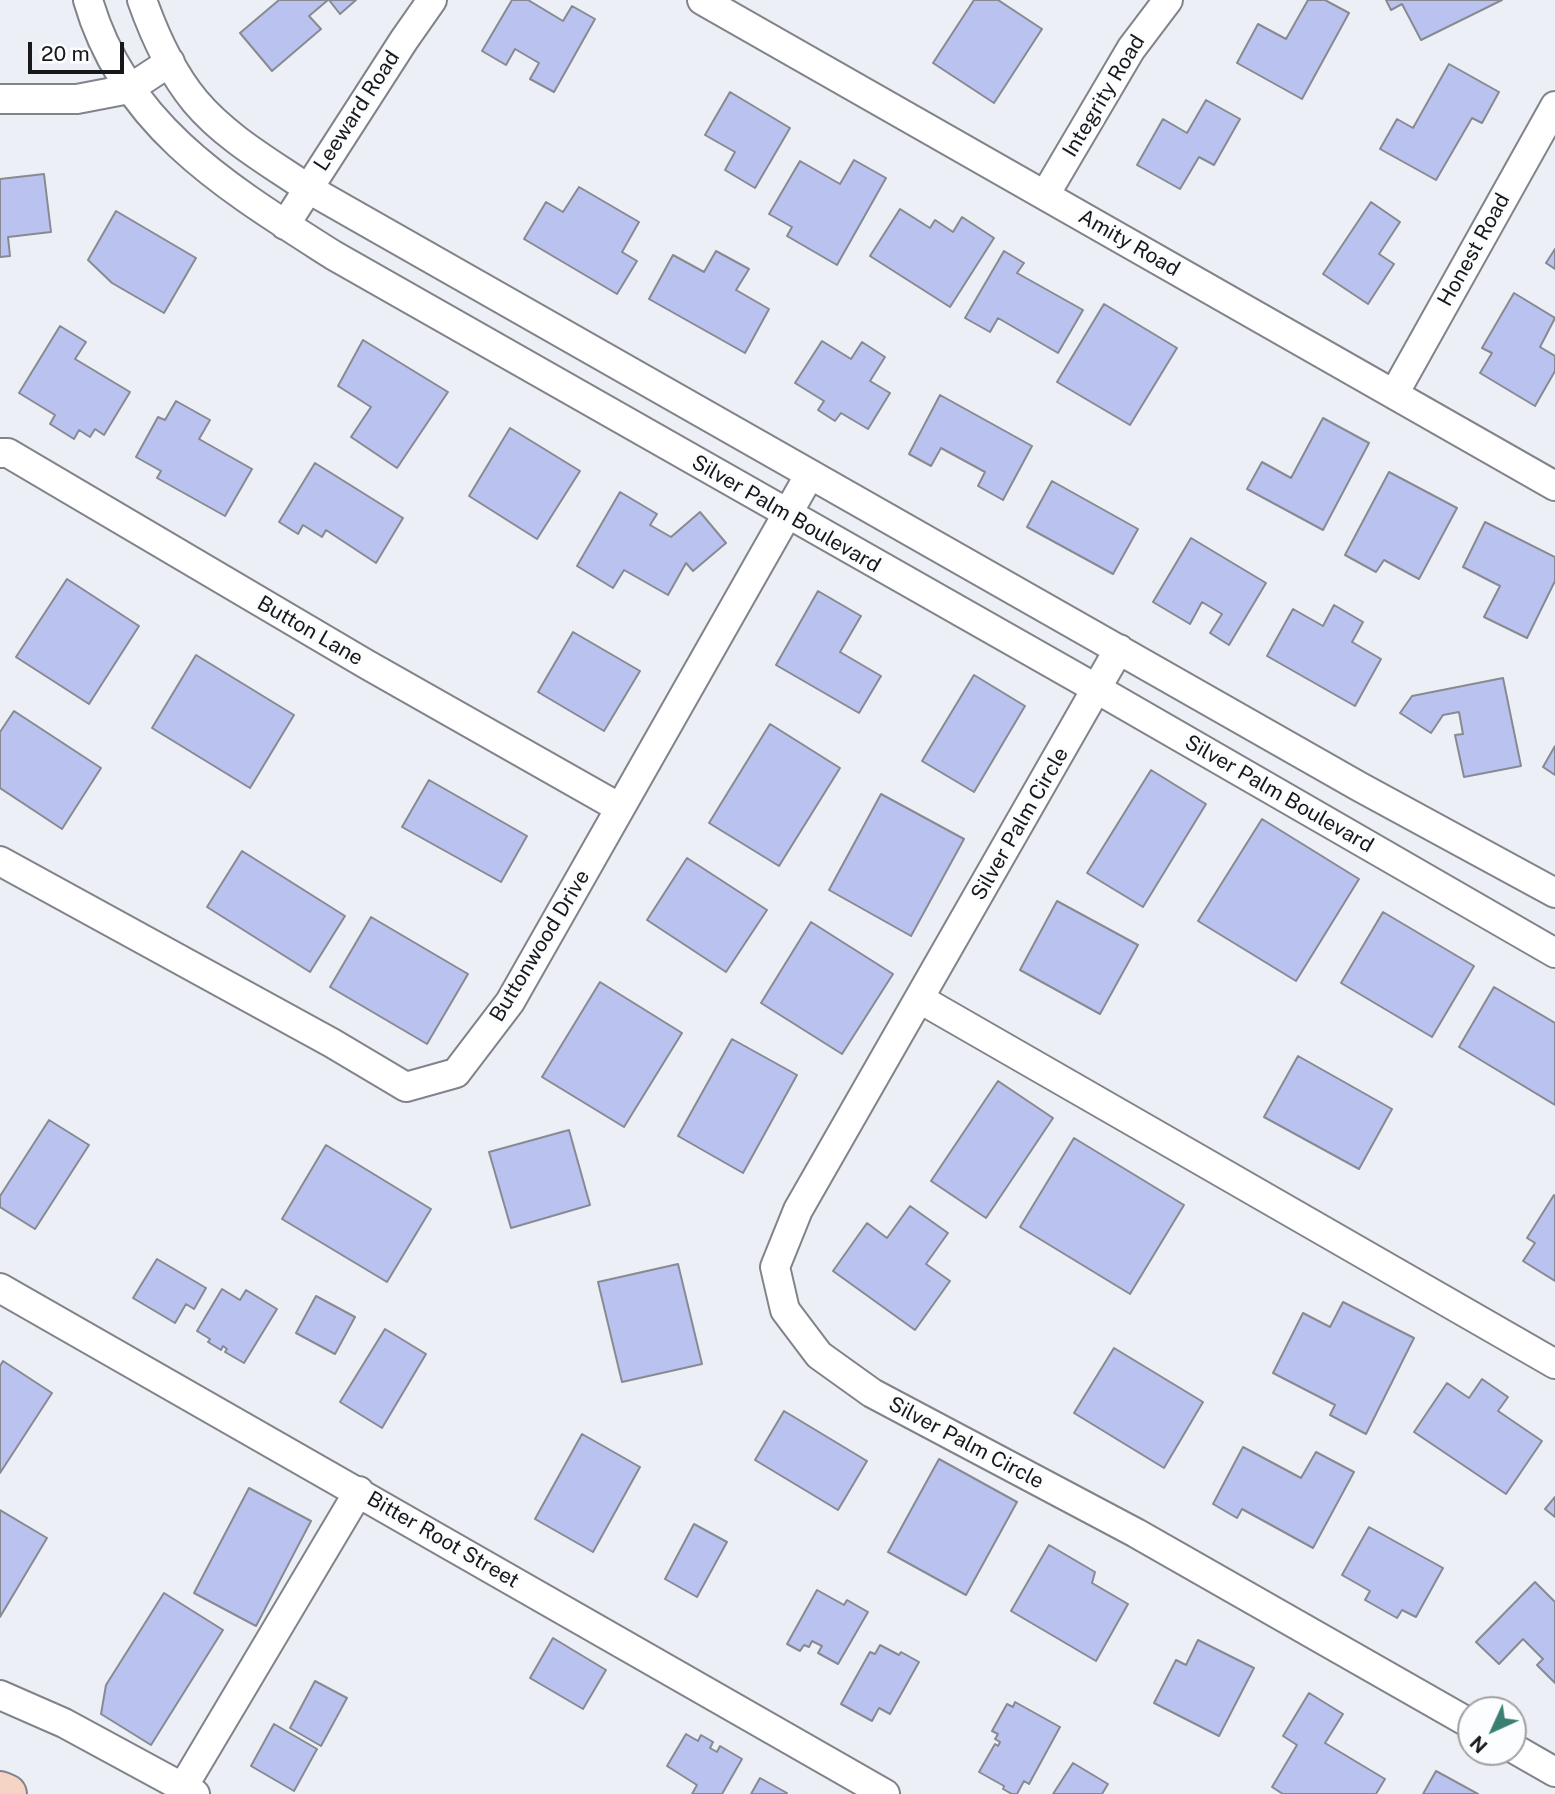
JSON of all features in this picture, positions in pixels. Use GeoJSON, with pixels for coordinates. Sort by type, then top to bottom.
{"type":"FeatureCollection","features":[{"type":"Feature","properties":{"kind":"main road"},"geometry":{"type":"LineString","coordinates":[[0,1791],[7,1794]]}},
{"type":"Feature","properties":{"kind":"street","name":"Silver Palm Boulevard"},"geometry":{"type":"LineString","coordinates":[[88,0],[97,32],[128,89],[169,136],[209,172],[285,225],[345,262],[1097,689],[1555,953]]}},
{"type":"Feature","properties":{"kind":"street"},"geometry":{"type":"LineString","coordinates":[[142,0],[170,62],[195,101],[232,136],[307,188],[1360,787],[1555,893]]}},
{"type":"Feature","properties":{"kind":"street","name":"Leeward Road"},"geometry":{"type":"LineString","coordinates":[[285,225],[432,0]]}},
{"type":"Feature","properties":{"kind":"street","name":"Amity Road"},"geometry":{"type":"LineString","coordinates":[[702,0],[1555,486]]}},
{"type":"Feature","properties":{"kind":"street","name":"Integrity Road"},"geometry":{"type":"LineString","coordinates":[[1045,195],[1131,49],[1168,0]]}},
{"type":"Feature","properties":{"kind":"street"},"geometry":{"type":"LineString","coordinates":[[0,99],[77,99],[128,89],[170,62]]}},
{"type":"Feature","properties":{"kind":"street","name":"Honest Road"},"geometry":{"type":"LineString","coordinates":[[1394,394],[1555,106]]}},
{"type":"Feature","properties":{"kind":"street","name":"Button Lane"},"geometry":{"type":"LineString","coordinates":[[0,453],[8,453],[366,664],[620,808]]}},
{"type":"Feature","properties":{"kind":"street","name":"Buttonwood Drive"},"geometry":{"type":"LineString","coordinates":[[0,861],[332,1043],[406,1087],[456,1073],[510,1002],[810,474]]}},
{"type":"Feature","properties":{"kind":"street","name":"Silver Palm Circle"},"geometry":{"type":"LineString","coordinates":[[1119,649],[798,1210],[775,1267],[785,1310],[819,1355],[872,1393],[1136,1532],[1457,1716]]}},
{"type":"Feature","properties":{"kind":"street"},"geometry":{"type":"LineString","coordinates":[[920,999],[1555,1364]]}},
{"type":"Feature","properties":{"kind":"street","name":"Bitter Root Street"},"geometry":{"type":"LineString","coordinates":[[0,1288],[885,1794]]}},
{"type":"Feature","properties":{"kind":"street"},"geometry":{"type":"LineString","coordinates":[[0,1695],[64,1723],[189,1791],[359,1491]]}},
{"type":"Feature","properties":{"kind":"street"},"geometry":{"type":"LineString","coordinates":[[1527,1756],[1555,1772]]}},
{"type":"Feature","properties":{"kind":"building"},"geometry":{"type":"Polygon","coordinates":[[[279,0],[328,0],[309,16],[321,29],[272,71],[240,33],[279,0]]]}},
{"type":"Feature","properties":{"kind":"building"},"geometry":{"type":"Polygon","coordinates":[[[329,0],[356,0],[340,14],[329,0]]]}},
{"type":"Feature","properties":{"kind":"building"},"geometry":{"type":"Polygon","coordinates":[[[512,0],[528,0],[563,21],[572,6],[595,19],[554,92],[530,79],[539,63],[515,49],[506,65],[482,51],[512,0]]]}},
{"type":"Feature","properties":{"kind":"building"},"geometry":{"type":"Polygon","coordinates":[[[974,0],[998,0],[1042,29],[994,103],[933,63],[974,0]]]}},
{"type":"Feature","properties":{"kind":"building"},"geometry":{"type":"Polygon","coordinates":[[[1308,0],[1325,0],[1349,13],[1302,99],[1237,63],[1258,24],[1286,39],[1308,0]]]}},
{"type":"Feature","properties":{"kind":"building"},"geometry":{"type":"Polygon","coordinates":[[[1386,0],[1502,0],[1421,40],[1402,4],[1391,10],[1386,0]]]}},
{"type":"Feature","properties":{"kind":"building"},"geometry":{"type":"Polygon","coordinates":[[[1449,64],[1499,92],[1482,123],[1472,118],[1436,180],[1380,149],[1397,119],[1413,128],[1449,64]]]}},
{"type":"Feature","properties":{"kind":"building"},"geometry":{"type":"Polygon","coordinates":[[[730,92],[790,128],[755,188],[725,170],[735,152],[705,135],[730,92]]]}},
{"type":"Feature","properties":{"kind":"building"},"geometry":{"type":"Polygon","coordinates":[[[1206,100],[1240,119],[1214,165],[1199,157],[1180,189],[1137,165],[1163,119],[1187,133],[1206,100]]]}},
{"type":"Feature","properties":{"kind":"building"},"geometry":{"type":"Polygon","coordinates":[[[854,160],[886,178],[837,265],[787,236],[792,227],[769,214],[800,161],[840,184],[854,160]]]}},
{"type":"Feature","properties":{"kind":"building"},"geometry":{"type":"Polygon","coordinates":[[[44,174],[51,232],[8,237],[10,256],[0,257],[0,179],[44,174]]]}},
{"type":"Feature","properties":{"kind":"building"},"geometry":{"type":"Polygon","coordinates":[[[579,187],[639,222],[622,252],[637,261],[617,294],[524,239],[546,202],[563,212],[579,187]]]}},
{"type":"Feature","properties":{"kind":"building"},"geometry":{"type":"Polygon","coordinates":[[[1371,202],[1400,222],[1379,254],[1394,264],[1368,304],[1323,274],[1371,202]]]}},
{"type":"Feature","properties":{"kind":"building"},"geometry":{"type":"Polygon","coordinates":[[[900,209],[930,228],[935,220],[953,232],[962,217],[994,238],[950,307],[870,256],[900,209]]]}},
{"type":"Feature","properties":{"kind":"building"},"geometry":{"type":"Polygon","coordinates":[[[116,211],[196,258],[164,313],[112,283],[88,260],[116,211]]]}},
{"type":"Feature","properties":{"kind":"building"},"geometry":{"type":"Polygon","coordinates":[[[1555,249],[1555,269],[1546,263],[1555,249]]]}},
{"type":"Feature","properties":{"kind":"building"},"geometry":{"type":"Polygon","coordinates":[[[716,251],[749,269],[736,290],[769,309],[745,353],[649,299],[673,255],[704,272],[716,251]]]}},
{"type":"Feature","properties":{"kind":"building"},"geometry":{"type":"Polygon","coordinates":[[[1004,251],[1024,263],[1017,273],[1083,310],[1058,353],[998,318],[990,332],[965,318],[1004,251]]]}},
{"type":"Feature","properties":{"kind":"building"},"geometry":{"type":"Polygon","coordinates":[[[1514,293],[1555,318],[1540,347],[1555,356],[1555,371],[1535,406],[1480,373],[1492,353],[1482,348],[1514,293]]]}},
{"type":"Feature","properties":{"kind":"building"},"geometry":{"type":"Polygon","coordinates":[[[1104,304],[1177,348],[1130,425],[1057,382],[1104,304]]]}},
{"type":"Feature","properties":{"kind":"building"},"geometry":{"type":"Polygon","coordinates":[[[60,326],[86,342],[75,359],[130,392],[104,435],[95,429],[90,437],[79,430],[74,439],[50,424],[55,415],[19,393],[60,326]]]}},
{"type":"Feature","properties":{"kind":"building"},"geometry":{"type":"Polygon","coordinates":[[[363,340],[448,392],[397,468],[351,437],[371,407],[338,386],[363,340]]]}},
{"type":"Feature","properties":{"kind":"building"},"geometry":{"type":"Polygon","coordinates":[[[822,341],[851,359],[862,342],[885,357],[870,381],[890,393],[868,429],[841,413],[835,421],[818,410],[824,401],[795,383],[822,341]]]}},
{"type":"Feature","properties":{"kind":"building"},"geometry":{"type":"Polygon","coordinates":[[[940,395],[1032,446],[1003,500],[978,486],[985,472],[941,448],[931,466],[909,454],[940,395]]]}},
{"type":"Feature","properties":{"kind":"building"},"geometry":{"type":"Polygon","coordinates":[[[176,401],[210,420],[199,439],[252,469],[225,516],[157,478],[161,471],[136,457],[158,417],[165,420],[176,401]]]}},
{"type":"Feature","properties":{"kind":"building"},"geometry":{"type":"Polygon","coordinates":[[[1323,418],[1369,443],[1323,530],[1247,489],[1262,462],[1291,478],[1323,418]]]}},
{"type":"Feature","properties":{"kind":"building"},"geometry":{"type":"Polygon","coordinates":[[[510,428],[580,471],[537,539],[469,496],[510,428]]]}},
{"type":"Feature","properties":{"kind":"building"},"geometry":{"type":"Polygon","coordinates":[[[315,463],[403,518],[376,563],[326,530],[322,537],[303,525],[298,534],[279,522],[315,463]]]}},
{"type":"Feature","properties":{"kind":"building"},"geometry":{"type":"Polygon","coordinates":[[[1389,472],[1457,508],[1419,579],[1384,560],[1376,572],[1345,555],[1389,472]]]}},
{"type":"Feature","properties":{"kind":"building"},"geometry":{"type":"Polygon","coordinates":[[[1052,481],[1138,529],[1113,574],[1027,527],[1052,481]]]}},
{"type":"Feature","properties":{"kind":"building"},"geometry":{"type":"Polygon","coordinates":[[[620,492],[657,514],[650,525],[671,537],[700,512],[726,543],[693,571],[686,563],[668,595],[624,570],[613,588],[577,566],[620,492]]]}},
{"type":"Feature","properties":{"kind":"building"},"geometry":{"type":"Polygon","coordinates":[[[1485,522],[1555,557],[1555,581],[1527,638],[1484,617],[1500,586],[1463,567],[1485,522]]]}},
{"type":"Feature","properties":{"kind":"building"},"geometry":{"type":"Polygon","coordinates":[[[1191,538],[1266,583],[1229,645],[1210,633],[1222,614],[1202,602],[1190,624],[1153,602],[1191,538]]]}},
{"type":"Feature","properties":{"kind":"building"},"geometry":{"type":"Polygon","coordinates":[[[67,579],[139,626],[89,704],[16,657],[67,579]]]}},
{"type":"Feature","properties":{"kind":"building"},"geometry":{"type":"Polygon","coordinates":[[[818,591],[861,616],[840,652],[881,676],[859,713],[776,665],[818,591]]]}},
{"type":"Feature","properties":{"kind":"building"},"geometry":{"type":"Polygon","coordinates":[[[1334,605],[1363,622],[1352,642],[1381,659],[1355,706],[1267,656],[1293,609],[1323,626],[1334,605]]]}},
{"type":"Feature","properties":{"kind":"building"},"geometry":{"type":"Polygon","coordinates":[[[573,632],[640,671],[604,731],[538,692],[573,632]]]}},
{"type":"Feature","properties":{"kind":"building"},"geometry":{"type":"Polygon","coordinates":[[[196,655],[294,715],[250,788],[152,728],[196,655]]]}},
{"type":"Feature","properties":{"kind":"building"},"geometry":{"type":"Polygon","coordinates":[[[974,675],[1025,706],[974,792],[922,761],[974,675]]]}},
{"type":"Feature","properties":{"kind":"building"},"geometry":{"type":"Polygon","coordinates":[[[1503,678],[1521,766],[1464,777],[1455,735],[1463,734],[1459,712],[1443,715],[1431,733],[1400,713],[1412,696],[1503,678]]]}},
{"type":"Feature","properties":{"kind":"building"},"geometry":{"type":"Polygon","coordinates":[[[14,711],[101,768],[62,829],[0,788],[0,732],[14,711]]]}},
{"type":"Feature","properties":{"kind":"building"},"geometry":{"type":"Polygon","coordinates":[[[770,724],[840,768],[779,866],[709,823],[770,724]]]}},
{"type":"Feature","properties":{"kind":"building"},"geometry":{"type":"Polygon","coordinates":[[[1555,746],[1555,775],[1543,767],[1555,746]]]}},
{"type":"Feature","properties":{"kind":"building"},"geometry":{"type":"Polygon","coordinates":[[[1151,770],[1206,804],[1143,907],[1087,873],[1151,770]]]}},
{"type":"Feature","properties":{"kind":"building"},"geometry":{"type":"Polygon","coordinates":[[[429,780],[527,836],[501,882],[402,827],[429,780]]]}},
{"type":"Feature","properties":{"kind":"building"},"geometry":{"type":"Polygon","coordinates":[[[881,794],[964,839],[911,936],[829,890],[881,794]]]}},
{"type":"Feature","properties":{"kind":"building"},"geometry":{"type":"Polygon","coordinates":[[[1262,819],[1359,879],[1296,981],[1198,921],[1262,819]]]}},
{"type":"Feature","properties":{"kind":"building"},"geometry":{"type":"Polygon","coordinates":[[[242,851],[345,916],[310,972],[207,907],[242,851]]]}},
{"type":"Feature","properties":{"kind":"building"},"geometry":{"type":"Polygon","coordinates":[[[687,858],[767,910],[726,972],[647,920],[687,858]]]}},
{"type":"Feature","properties":{"kind":"building"},"geometry":{"type":"Polygon","coordinates":[[[1057,901],[1138,945],[1100,1014],[1020,970],[1057,901]]]}},
{"type":"Feature","properties":{"kind":"building"},"geometry":{"type":"Polygon","coordinates":[[[1383,912],[1474,966],[1432,1037],[1341,983],[1383,912]]]}},
{"type":"Feature","properties":{"kind":"building"},"geometry":{"type":"Polygon","coordinates":[[[371,917],[468,974],[427,1044],[330,987],[371,917]]]}},
{"type":"Feature","properties":{"kind":"building"},"geometry":{"type":"Polygon","coordinates":[[[811,922],[893,974],[842,1054],[761,1003],[811,922]]]}},
{"type":"Feature","properties":{"kind":"building"},"geometry":{"type":"Polygon","coordinates":[[[600,982],[682,1033],[624,1127],[542,1077],[600,982]]]}},
{"type":"Feature","properties":{"kind":"building"},"geometry":{"type":"Polygon","coordinates":[[[1494,987],[1555,1023],[1555,1105],[1459,1047],[1494,987]]]}},
{"type":"Feature","properties":{"kind":"building"},"geometry":{"type":"Polygon","coordinates":[[[732,1039],[797,1075],[743,1173],[678,1136],[732,1039]]]}},
{"type":"Feature","properties":{"kind":"building"},"geometry":{"type":"Polygon","coordinates":[[[1298,1056],[1392,1109],[1359,1169],[1264,1117],[1298,1056]]]}},
{"type":"Feature","properties":{"kind":"building"},"geometry":{"type":"Polygon","coordinates":[[[998,1081],[1053,1118],[986,1218],[931,1181],[998,1081]]]}},
{"type":"Feature","properties":{"kind":"building"},"geometry":{"type":"Polygon","coordinates":[[[49,1120],[89,1145],[35,1229],[0,1207],[0,1196],[49,1120]]]}},
{"type":"Feature","properties":{"kind":"building"},"geometry":{"type":"Polygon","coordinates":[[[569,1130],[590,1205],[511,1228],[489,1152],[569,1130]]]}},
{"type":"Feature","properties":{"kind":"building"},"geometry":{"type":"Polygon","coordinates":[[[1074,1138],[1184,1205],[1130,1294],[1020,1227],[1074,1138]]]}},
{"type":"Feature","properties":{"kind":"building"},"geometry":{"type":"Polygon","coordinates":[[[326,1145],[431,1209],[387,1282],[282,1219],[326,1145]]]}},
{"type":"Feature","properties":{"kind":"building"},"geometry":{"type":"Polygon","coordinates":[[[1554,1195],[1555,1281],[1523,1261],[1535,1243],[1527,1238],[1554,1195]]]}},
{"type":"Feature","properties":{"kind":"building"},"geometry":{"type":"Polygon","coordinates":[[[910,1206],[948,1233],[926,1264],[950,1281],[915,1330],[833,1271],[867,1223],[887,1238],[910,1206]]]}},
{"type":"Feature","properties":{"kind":"building"},"geometry":{"type":"Polygon","coordinates":[[[157,1259],[206,1288],[194,1309],[186,1304],[175,1323],[133,1298],[157,1259]]]}},
{"type":"Feature","properties":{"kind":"building"},"geometry":{"type":"Polygon","coordinates":[[[678,1264],[702,1364],[622,1382],[598,1282],[678,1264]]]}},
{"type":"Feature","properties":{"kind":"building"},"geometry":{"type":"Polygon","coordinates":[[[222,1289],[240,1300],[246,1290],[277,1309],[244,1363],[225,1352],[227,1349],[223,1346],[221,1350],[208,1342],[210,1339],[197,1331],[222,1289]]]}},
{"type":"Feature","properties":{"kind":"building"},"geometry":{"type":"Polygon","coordinates":[[[316,1296],[355,1317],[335,1354],[296,1333],[316,1296]]]}},
{"type":"Feature","properties":{"kind":"building"},"geometry":{"type":"Polygon","coordinates":[[[1343,1302],[1414,1338],[1366,1434],[1330,1415],[1335,1405],[1273,1373],[1303,1313],[1330,1327],[1343,1302]]]}},
{"type":"Feature","properties":{"kind":"building"},"geometry":{"type":"Polygon","coordinates":[[[385,1329],[426,1354],[382,1428],[340,1402],[385,1329]]]}},
{"type":"Feature","properties":{"kind":"building"},"geometry":{"type":"Polygon","coordinates":[[[1114,1348],[1203,1402],[1164,1468],[1074,1413],[1114,1348]]]}},
{"type":"Feature","properties":{"kind":"building"},"geometry":{"type":"Polygon","coordinates":[[[3,1361],[52,1393],[0,1473],[0,1366],[3,1361]]]}},
{"type":"Feature","properties":{"kind":"building"},"geometry":{"type":"Polygon","coordinates":[[[1482,1379],[1508,1397],[1498,1411],[1542,1441],[1506,1494],[1414,1432],[1447,1383],[1469,1398],[1482,1379]]]}},
{"type":"Feature","properties":{"kind":"building"},"geometry":{"type":"Polygon","coordinates":[[[784,1411],[867,1461],[838,1510],[755,1460],[784,1411]]]}},
{"type":"Feature","properties":{"kind":"building"},"geometry":{"type":"Polygon","coordinates":[[[582,1434],[640,1467],[593,1552],[535,1519],[582,1434]]]}},
{"type":"Feature","properties":{"kind":"building"},"geometry":{"type":"Polygon","coordinates":[[[1243,1447],[1301,1478],[1316,1452],[1354,1472],[1313,1548],[1242,1509],[1237,1518],[1213,1504],[1243,1447]]]}},
{"type":"Feature","properties":{"kind":"building"},"geometry":{"type":"Polygon","coordinates":[[[939,1459],[1017,1502],[966,1595],[888,1552],[939,1459]]]}},
{"type":"Feature","properties":{"kind":"building"},"geometry":{"type":"Polygon","coordinates":[[[249,1488],[311,1521],[256,1626],[194,1593],[249,1488]]]}},
{"type":"Feature","properties":{"kind":"building"},"geometry":{"type":"Polygon","coordinates":[[[1555,1497],[1555,1517],[1545,1509],[1555,1497]]]}},
{"type":"Feature","properties":{"kind":"building"},"geometry":{"type":"Polygon","coordinates":[[[0,1510],[47,1538],[0,1617],[0,1510]]]}},
{"type":"Feature","properties":{"kind":"building"},"geometry":{"type":"Polygon","coordinates":[[[694,1524],[727,1542],[697,1597],[665,1579],[694,1524]]]}},
{"type":"Feature","properties":{"kind":"building"},"geometry":{"type":"Polygon","coordinates":[[[1369,1527],[1443,1568],[1416,1617],[1402,1610],[1397,1618],[1365,1600],[1370,1591],[1342,1575],[1369,1527]]]}},
{"type":"Feature","properties":{"kind":"building"},"geometry":{"type":"Polygon","coordinates":[[[1049,1545],[1095,1572],[1092,1583],[1128,1604],[1096,1661],[1011,1611],[1049,1545]]]}},
{"type":"Feature","properties":{"kind":"building"},"geometry":{"type":"Polygon","coordinates":[[[1535,1582],[1555,1602],[1555,1683],[1537,1665],[1543,1659],[1523,1639],[1499,1664],[1476,1642],[1535,1582]]]}},
{"type":"Feature","properties":{"kind":"building"},"geometry":{"type":"Polygon","coordinates":[[[817,1590],[844,1605],[847,1600],[868,1612],[838,1664],[818,1653],[822,1646],[812,1641],[809,1647],[804,1645],[800,1651],[787,1644],[817,1590]]]}},
{"type":"Feature","properties":{"kind":"building"},"geometry":{"type":"Polygon","coordinates":[[[164,1593],[223,1630],[151,1745],[101,1714],[106,1685],[164,1593]]]}},
{"type":"Feature","properties":{"kind":"building"},"geometry":{"type":"Polygon","coordinates":[[[553,1638],[606,1670],[583,1709],[530,1678],[553,1638]]]}},
{"type":"Feature","properties":{"kind":"building"},"geometry":{"type":"Polygon","coordinates":[[[1198,1640],[1254,1668],[1219,1736],[1154,1703],[1176,1660],[1186,1665],[1198,1640]]]}},
{"type":"Feature","properties":{"kind":"building"},"geometry":{"type":"Polygon","coordinates":[[[880,1645],[919,1662],[890,1714],[879,1708],[872,1721],[841,1704],[870,1652],[875,1654],[880,1645]]]}},
{"type":"Feature","properties":{"kind":"building"},"geometry":{"type":"Polygon","coordinates":[[[315,1681],[347,1698],[321,1746],[290,1728],[315,1681]]]}},
{"type":"Feature","properties":{"kind":"building"},"geometry":{"type":"Polygon","coordinates":[[[1309,1693],[1343,1714],[1325,1743],[1385,1779],[1376,1794],[1283,1794],[1272,1787],[1297,1745],[1283,1736],[1309,1693]]]}},
{"type":"Feature","properties":{"kind":"building"},"geometry":{"type":"Polygon","coordinates":[[[1015,1702],[1060,1727],[1029,1784],[1024,1781],[1017,1794],[1012,1794],[1003,1789],[1004,1786],[979,1772],[995,1744],[998,1746],[1000,1742],[995,1739],[998,1734],[992,1731],[1007,1704],[1013,1707],[1015,1702]]]}},
{"type":"Feature","properties":{"kind":"building"},"geometry":{"type":"Polygon","coordinates":[[[274,1724],[317,1749],[294,1791],[251,1766],[274,1724]]]}},
{"type":"Feature","properties":{"kind":"building"},"geometry":{"type":"Polygon","coordinates":[[[686,1734],[698,1741],[701,1735],[713,1742],[710,1748],[717,1752],[720,1746],[742,1759],[722,1794],[692,1794],[697,1785],[667,1766],[686,1734]]]}},
{"type":"Feature","properties":{"kind":"building"},"geometry":{"type":"Polygon","coordinates":[[[1073,1763],[1108,1784],[1102,1794],[1053,1794],[1073,1763]]]}},
{"type":"Feature","properties":{"kind":"building"},"geometry":{"type":"Polygon","coordinates":[[[1436,1771],[1478,1794],[1423,1794],[1436,1771]]]}},
{"type":"Feature","properties":{"kind":"building"},"geometry":{"type":"Polygon","coordinates":[[[760,1778],[787,1793],[751,1794],[760,1778]]]}}]}
